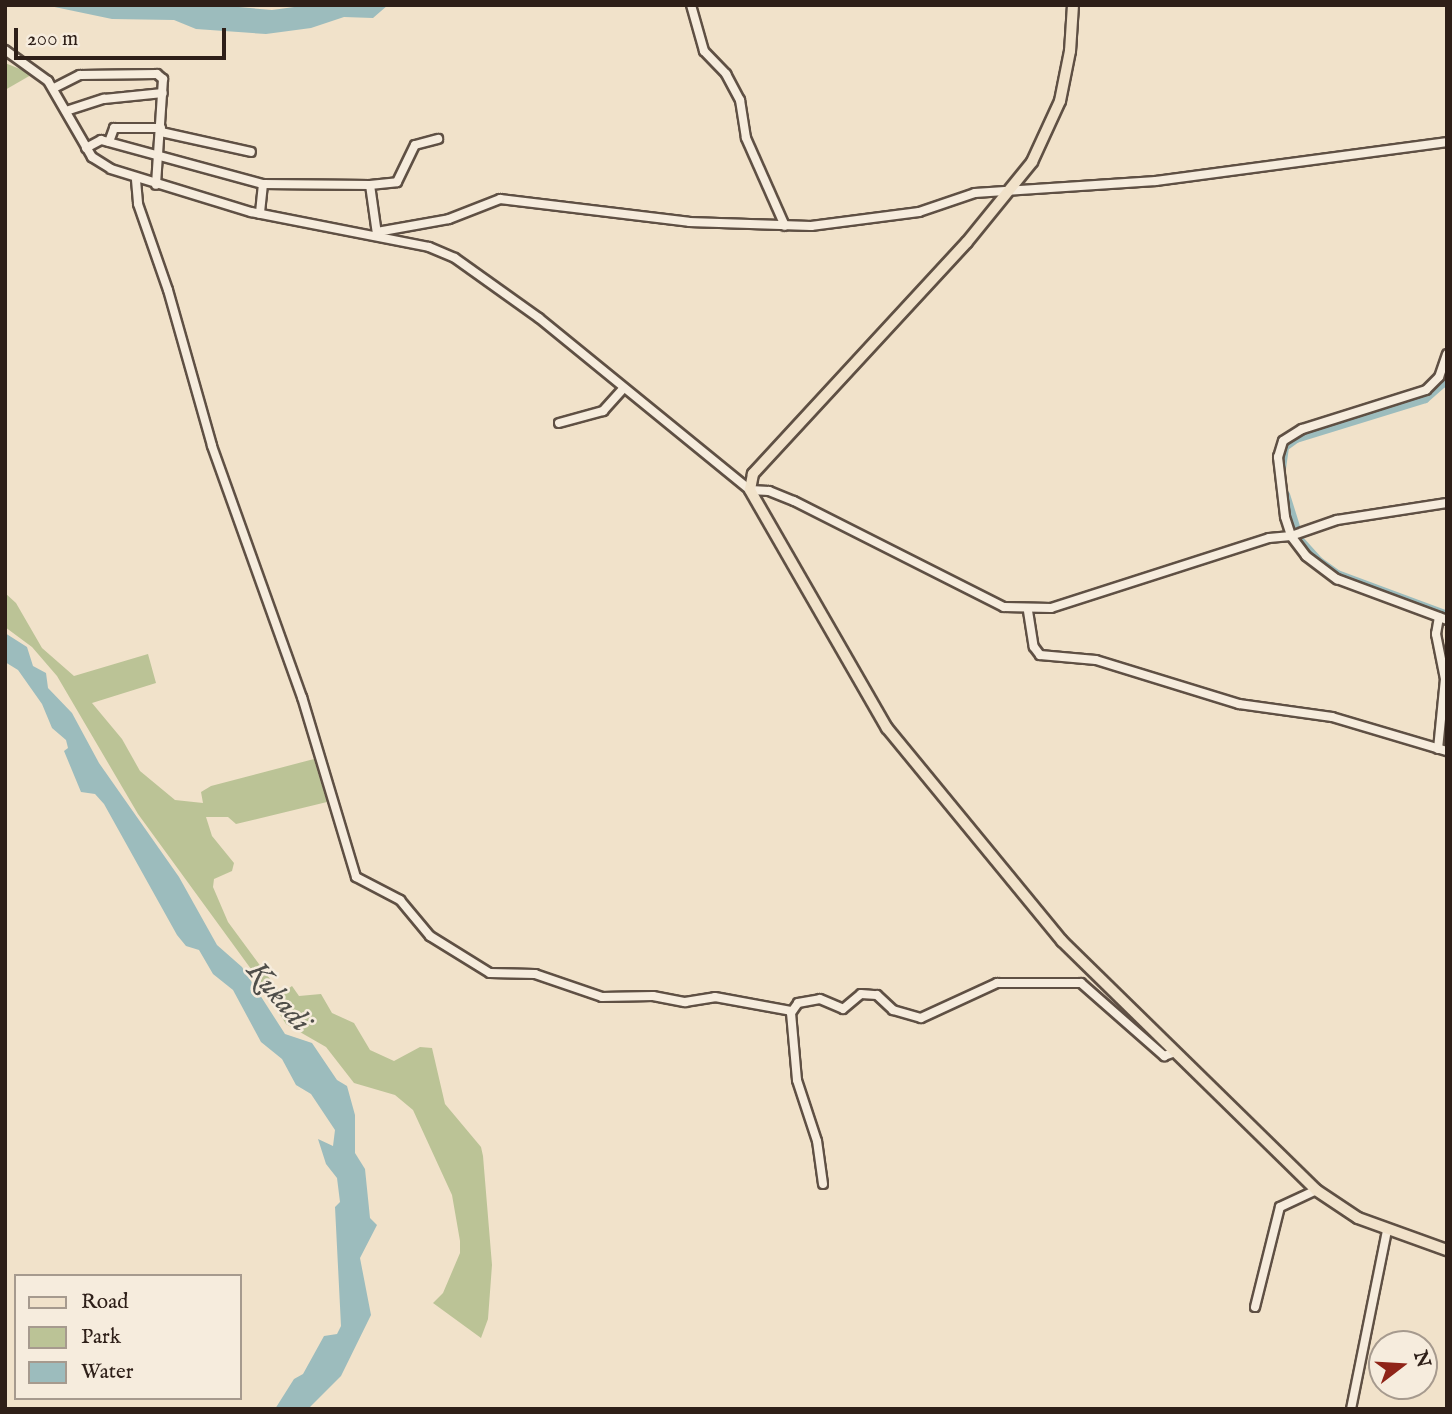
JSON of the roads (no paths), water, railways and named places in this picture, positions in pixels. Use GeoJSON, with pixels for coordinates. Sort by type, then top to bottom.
{"type":"FeatureCollection","features":[{"type":"Feature","properties":{"kind":"main road"},"geometry":{"type":"LineString","coordinates":[[1073,5],[1070,51],[1060,100],[1032,162],[1011,191],[753,474],[750,490],[887,728],[1062,941],[1316,1190],[1358,1219],[1447,1250]]}},
{"type":"Feature","properties":{"kind":"street"},"geometry":{"type":"LineString","coordinates":[[691,5],[704,51],[736,92],[754,161],[785,226]]}},
{"type":"Feature","properties":{"kind":"street"},"geometry":{"type":"LineString","coordinates":[[5,50],[54,88],[86,148],[96,161],[136,180],[260,215],[377,234],[429,247],[456,258],[750,490],[779,495],[947,581],[1004,607],[1028,611],[1063,605],[1238,547],[1337,520],[1447,503]]}},
{"type":"Feature","properties":{"kind":"street"},"geometry":{"type":"LineString","coordinates":[[54,88],[79,75],[157,74],[163,79],[156,185]]}},
{"type":"Feature","properties":{"kind":"street"},"geometry":{"type":"LineString","coordinates":[[66,111],[104,99],[163,93]]}},
{"type":"Feature","properties":{"kind":"street"},"geometry":{"type":"LineString","coordinates":[[109,142],[114,128],[161,130],[251,152]]}},
{"type":"Feature","properties":{"kind":"street"},"geometry":{"type":"LineString","coordinates":[[86,148],[101,140],[263,184],[370,185],[397,182],[415,145],[438,139]]}},
{"type":"Feature","properties":{"kind":"street"},"geometry":{"type":"LineString","coordinates":[[377,234],[449,219],[500,200],[689,222],[785,226],[919,212],[975,193],[1156,181],[1447,142]]}},
{"type":"Feature","properties":{"kind":"street"},"geometry":{"type":"LineString","coordinates":[[136,180],[138,204],[168,290],[212,446],[302,697],[356,877],[400,900],[430,936],[484,971],[534,974],[603,997],[653,996],[685,1002],[722,997],[755,1008],[791,1011]]}},
{"type":"Feature","properties":{"kind":"street"},"geometry":{"type":"LineString","coordinates":[[260,215],[263,184]]}},
{"type":"Feature","properties":{"kind":"street"},"geometry":{"type":"LineString","coordinates":[[370,185],[377,234]]}},
{"type":"Feature","properties":{"kind":"street"},"geometry":{"type":"LineString","coordinates":[[1028,611],[1034,647],[1040,655],[1110,663],[1239,704],[1332,717],[1442,750],[1445,679],[1436,634],[1443,618],[1337,579],[1306,556],[1279,483],[1278,457],[1283,441],[1302,429],[1426,390],[1439,377],[1447,354]]}},
{"type":"Feature","properties":{"kind":"street"},"geometry":{"type":"LineString","coordinates":[[559,423],[603,411],[624,388]]}},
{"type":"Feature","properties":{"kind":"street"},"geometry":{"type":"LineString","coordinates":[[823,1184],[817,1141],[797,1080],[791,1011],[798,1003],[820,999],[843,1009],[866,993],[882,997],[893,1010],[921,1018],[997,983],[1082,983],[1164,1056],[1174,1052]]}},
{"type":"Feature","properties":{"kind":"street"},"geometry":{"type":"LineString","coordinates":[[1255,1307],[1280,1207],[1316,1190]]}},
{"type":"Feature","properties":{"kind":"street"},"geometry":{"type":"LineString","coordinates":[[1351,1409],[1387,1230]]}},
{"type":"Feature","properties":{"kind":"water"},"geometry":{"type":"Polygon","coordinates":[[[45,5],[216,5],[272,10],[309,5],[388,5],[373,18],[344,17],[311,28],[266,34],[196,29],[174,20],[112,19],[45,5]]]}},
{"type":"Feature","properties":{"kind":"water"},"geometry":{"type":"Polygon","coordinates":[[[5,633],[27,647],[33,666],[46,673],[48,688],[72,713],[99,763],[179,877],[217,945],[242,967],[285,1034],[312,1043],[337,1080],[347,1086],[355,1115],[355,1153],[365,1169],[370,1218],[377,1225],[360,1258],[371,1315],[341,1376],[308,1409],[275,1409],[294,1379],[303,1374],[324,1336],[337,1334],[341,1326],[335,1207],[340,1202],[337,1178],[326,1164],[318,1139],[333,1146],[335,1130],[311,1094],[296,1085],[282,1059],[261,1042],[233,990],[213,974],[199,950],[186,946],[177,935],[104,804],[95,794],[81,792],[64,751],[68,748],[66,740],[52,728],[42,704],[18,670],[5,662],[5,633]]]}},
{"type":"Feature","properties":{"kind":"waterway"},"geometry":{"type":"LineString","coordinates":[[1282,468],[1285,447],[1296,439],[1425,399],[1442,384],[1447,372]]}},
{"type":"Feature","properties":{"kind":"waterway"},"geometry":{"type":"LineString","coordinates":[[1286,494],[1300,539],[1319,560],[1337,573],[1447,614]]}},
{"type":"Feature","properties":{"kind":"water label","name":"Kukadi"},"geometry":{"type":"Point","coordinates":[278,997]}}]}
